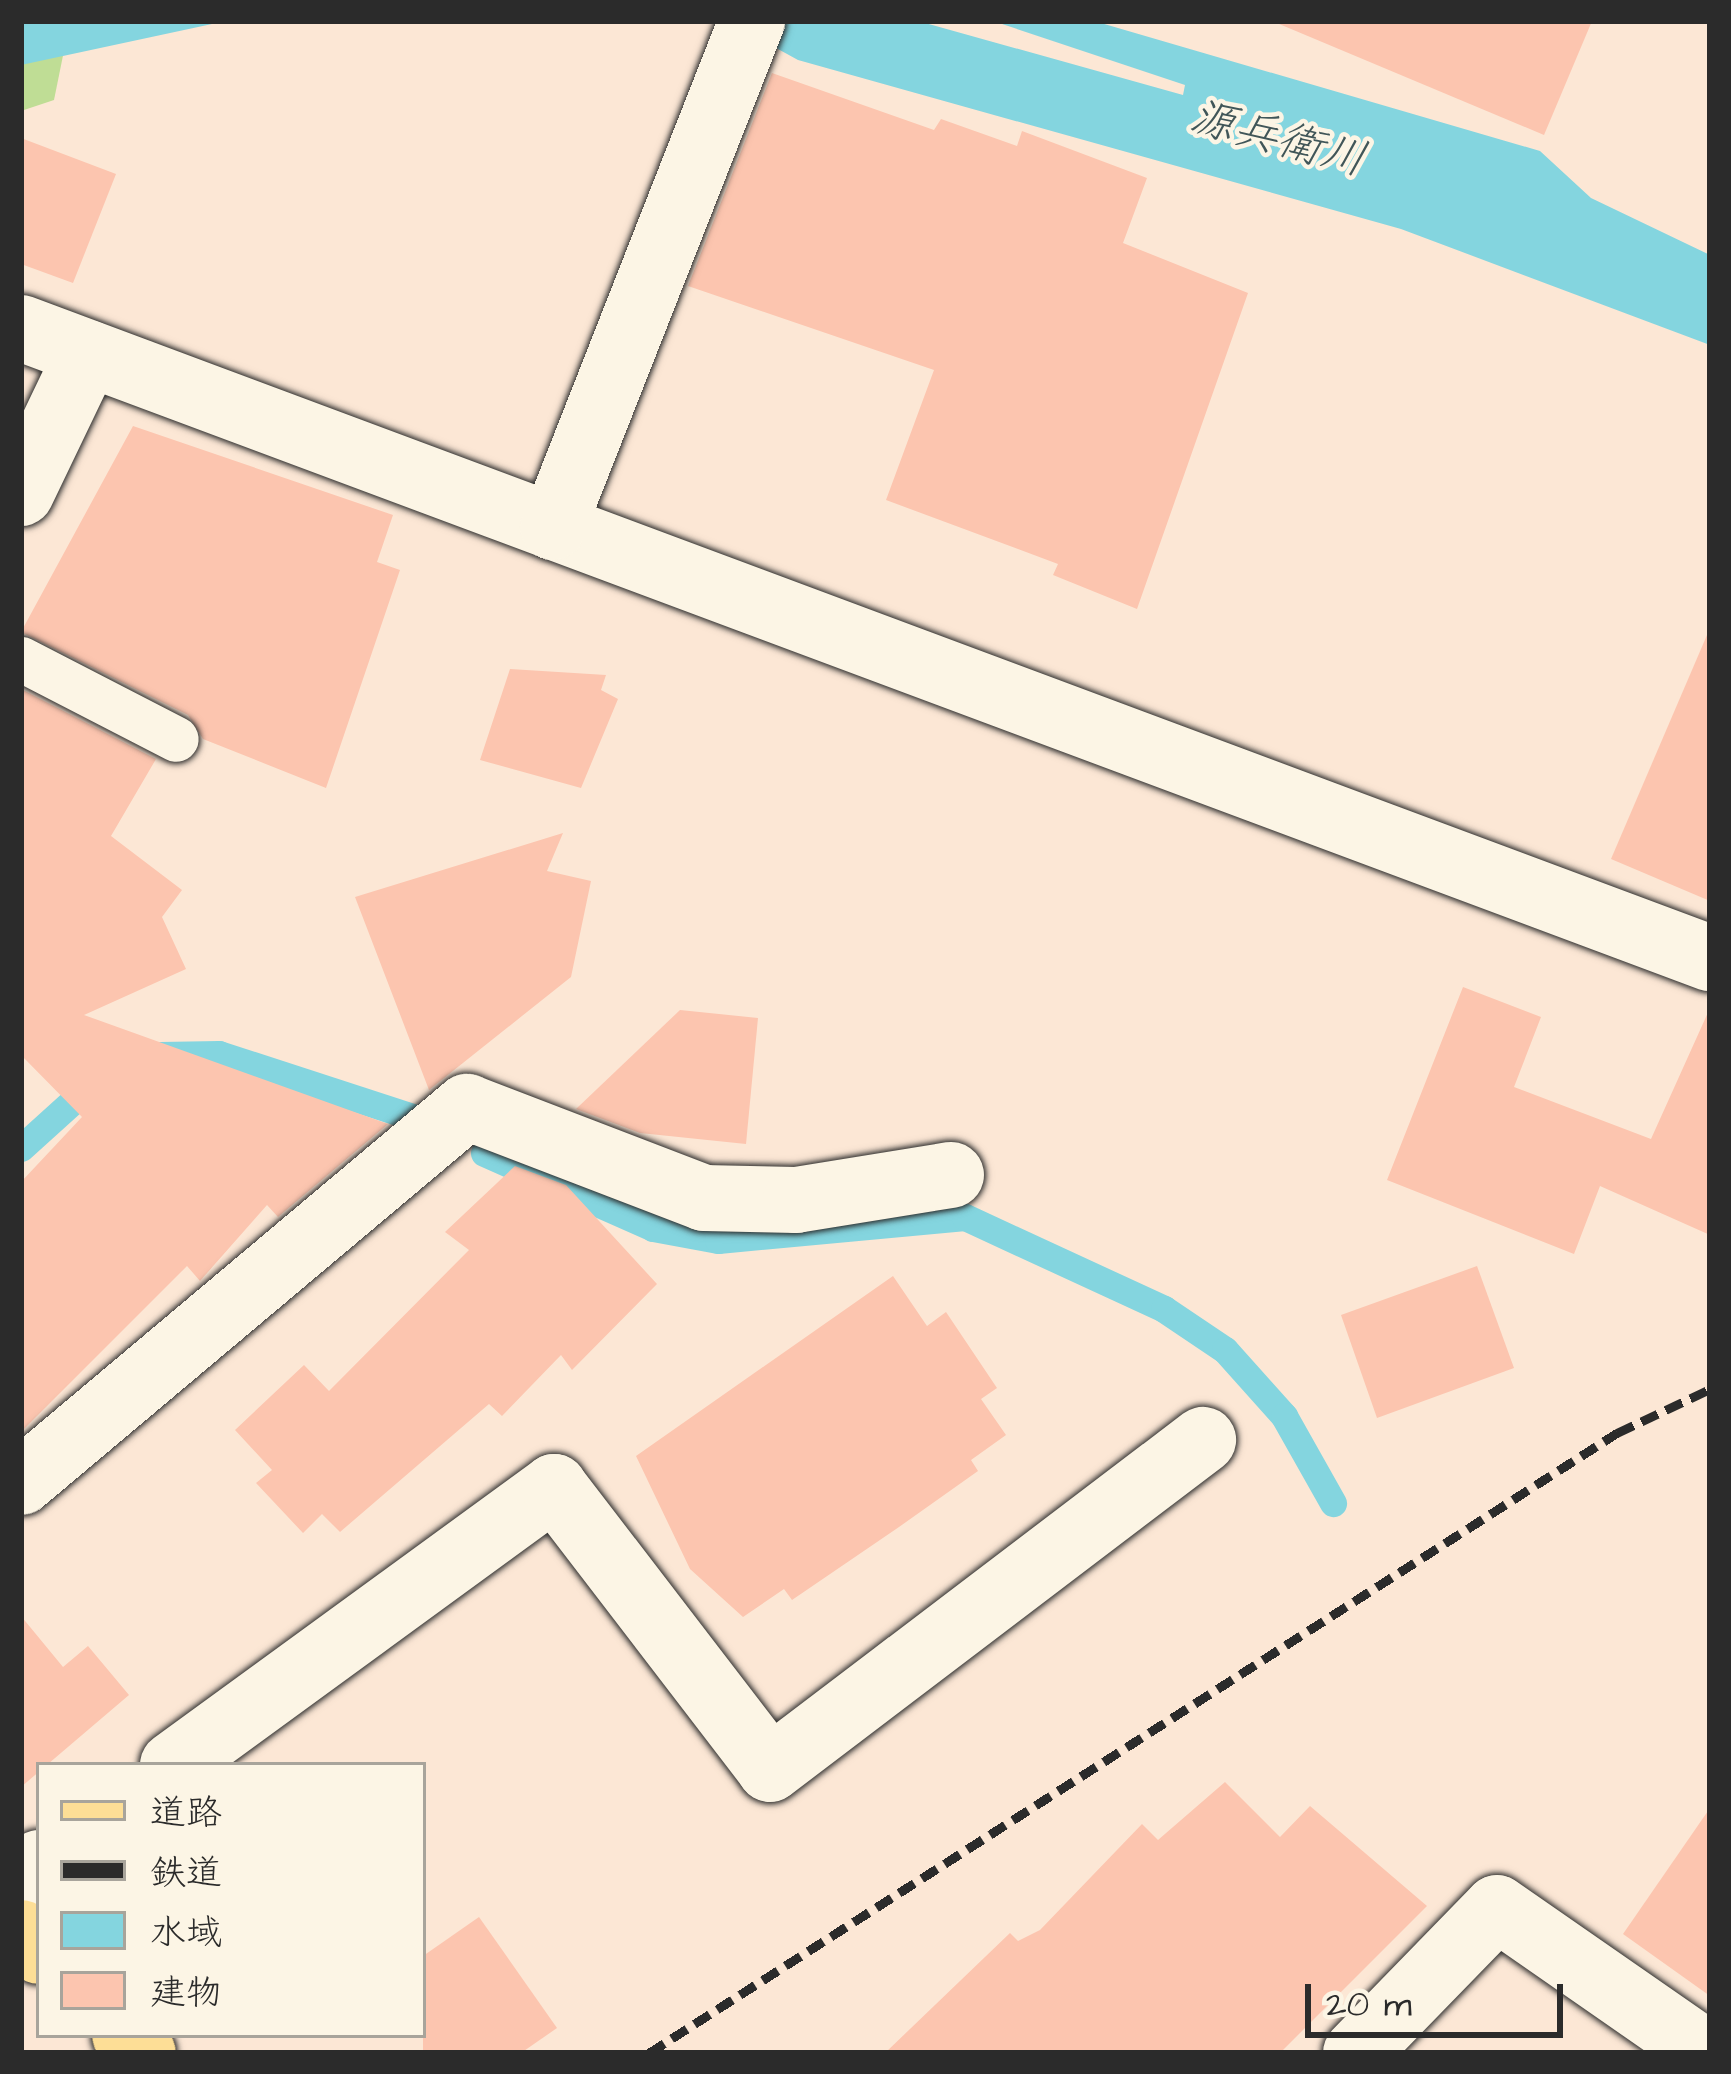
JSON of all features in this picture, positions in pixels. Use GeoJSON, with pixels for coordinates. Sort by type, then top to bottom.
{"type":"FeatureCollection","features":[{"type":"Feature","properties":{"kind":"street"},"geometry":{"type":"LineString","coordinates":[[553,527],[749,29]]}},
{"type":"Feature","properties":{"kind":"street"},"geometry":{"type":"LineString","coordinates":[[21,328],[1710,958]]}},
{"type":"Feature","properties":{"kind":"street"},"geometry":{"type":"LineString","coordinates":[[21,493],[88,353]]}},
{"type":"Feature","properties":{"kind":"street"},"geometry":{"type":"LineString","coordinates":[[21,1482],[467,1107],[704,1198],[796,1201],[951,1174]]}},
{"type":"Feature","properties":{"kind":"street"},"geometry":{"type":"LineString","coordinates":[[177,1762],[554,1487],[770,1769],[1203,1440]]}},
{"type":"Feature","properties":{"kind":"street"},"geometry":{"type":"LineString","coordinates":[[1356,2053],[1497,1908],[1706,2053]]}},
{"type":"Feature","properties":{"kind":"lane"},"geometry":{"type":"LineString","coordinates":[[21,659],[176,739]]}},
{"type":"Feature","properties":{"kind":"green space"},"geometry":{"type":"Polygon","coordinates":[[[21,21],[70,21],[54,100],[21,111],[21,21]]]}},
{"type":"Feature","properties":{"kind":"water"},"geometry":{"type":"Polygon","coordinates":[[[21,21],[226,21],[21,65],[21,21]]]}},
{"type":"Feature","properties":{"kind":"water","name":"源兵衛川"},"geometry":{"type":"Polygon","coordinates":[[[727,21],[918,21],[1183,95],[1185,85],[993,21],[1094,21],[1540,151],[1591,198],[1710,255],[1710,345],[1401,229],[798,60],[727,21]]]}},
{"type":"Feature","properties":{"kind":"building"},"geometry":{"type":"Polygon","coordinates":[[[1272,21],[1592,21],[1544,135],[1272,21]]]}},
{"type":"Feature","properties":{"kind":"building"},"geometry":{"type":"Polygon","coordinates":[[[772,73],[934,130],[941,119],[1017,146],[1022,131],[1147,178],[1123,243],[1248,293],[1137,609],[1053,575],[1058,564],[886,500],[934,370],[688,286],[772,73]]]}},
{"type":"Feature","properties":{"kind":"building"},"geometry":{"type":"Polygon","coordinates":[[[21,138],[116,174],[73,283],[21,264],[21,138]]]}},
{"type":"Feature","properties":{"kind":"building"},"geometry":{"type":"Polygon","coordinates":[[[133,426],[393,515],[377,562],[400,570],[326,788],[203,739],[188,715],[21,632],[133,426]]]}},
{"type":"Feature","properties":{"kind":"building"},"geometry":{"type":"Polygon","coordinates":[[[1710,628],[1710,901],[1611,859],[1710,628]]]}},
{"type":"Feature","properties":{"kind":"building"},"geometry":{"type":"Polygon","coordinates":[[[510,669],[606,675],[601,690],[618,699],[581,788],[480,760],[510,669]]]}},
{"type":"Feature","properties":{"kind":"building"},"geometry":{"type":"Polygon","coordinates":[[[21,689],[156,759],[111,836],[182,890],[162,917],[186,969],[84,1015],[388,1124],[278,1217],[267,1205],[200,1281],[187,1266],[21,1432],[21,1182],[82,1117],[21,1055],[21,689]]]}},
{"type":"Feature","properties":{"kind":"building"},"geometry":{"type":"Polygon","coordinates":[[[563,833],[547,871],[591,881],[571,977],[429,1090],[355,897],[563,833]]]}},
{"type":"Feature","properties":{"kind":"building"},"geometry":{"type":"Polygon","coordinates":[[[1463,987],[1541,1017],[1514,1087],[1651,1139],[1710,1008],[1710,1235],[1600,1186],[1574,1254],[1387,1180],[1463,987]]]}},
{"type":"Feature","properties":{"kind":"building"},"geometry":{"type":"Polygon","coordinates":[[[680,1010],[758,1018],[746,1144],[640,1133],[576,1109],[680,1010]]]}},
{"type":"Feature","properties":{"kind":"building"},"geometry":{"type":"Polygon","coordinates":[[[515,1166],[566,1185],[657,1284],[572,1370],[561,1355],[502,1416],[489,1404],[340,1532],[322,1514],[303,1533],[256,1483],[272,1470],[235,1430],[304,1365],[329,1391],[469,1250],[445,1232],[515,1166]]]}},
{"type":"Feature","properties":{"kind":"building"},"geometry":{"type":"Polygon","coordinates":[[[1477,1266],[1514,1368],[1377,1418],[1341,1315],[1477,1266]]]}},
{"type":"Feature","properties":{"kind":"building"},"geometry":{"type":"Polygon","coordinates":[[[893,1276],[927,1326],[946,1312],[997,1388],[981,1399],[1006,1435],[971,1460],[978,1471],[899,1527],[792,1600],[784,1589],[743,1617],[690,1569],[636,1456],[893,1276]]]}},
{"type":"Feature","properties":{"kind":"building"},"geometry":{"type":"Polygon","coordinates":[[[21,1616],[63,1667],[88,1646],[129,1695],[50,1762],[36,1762],[36,1774],[21,1787],[21,1616]]]}},
{"type":"Feature","properties":{"kind":"building"},"geometry":{"type":"Polygon","coordinates":[[[1225,1782],[1280,1837],[1310,1806],[1427,1906],[1280,2053],[885,2053],[1010,1933],[1018,1941],[1040,1930],[1142,1824],[1158,1840],[1225,1782]]]}},
{"type":"Feature","properties":{"kind":"building"},"geometry":{"type":"Polygon","coordinates":[[[1710,1808],[1710,1996],[1623,1934],[1710,1808]]]}},
{"type":"Feature","properties":{"kind":"building"},"geometry":{"type":"Polygon","coordinates":[[[479,1917],[557,2028],[521,2053],[423,2053],[426,1954],[479,1917]]]}},
{"type":"Feature","properties":{"kind":"waterway"},"geometry":{"type":"LineString","coordinates":[[160,1055],[219,1054],[416,1118]]}},
{"type":"Feature","properties":{"kind":"waterway"},"geometry":{"type":"LineString","coordinates":[[21,1148],[94,1082]]}},
{"type":"Feature","properties":{"kind":"waterway"},"geometry":{"type":"LineString","coordinates":[[484,1153],[653,1228],[718,1240],[965,1217],[1164,1309],[1225,1350],[1284,1416],[1333,1503]]}},
{"type":"Feature","properties":{"kind":"railway"},"geometry":{"type":"LineString","coordinates":[[649,2053],[1617,1433],[1710,1389]]}}]}
